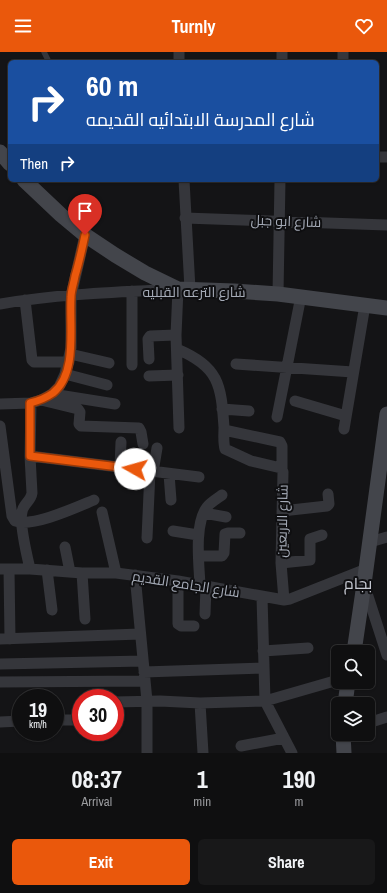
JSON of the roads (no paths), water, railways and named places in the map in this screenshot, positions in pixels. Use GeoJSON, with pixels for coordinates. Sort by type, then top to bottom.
{"type":"FeatureCollection","features":[{"type":"Feature","properties":{"kind":"main road"},"geometry":{"type":"LineString","coordinates":[[0,152],[8,162]]}},
{"type":"Feature","properties":{"kind":"main road"},"geometry":{"type":"LineString","coordinates":[[26,182],[55,210],[85,235],[145,273],[184,289]]}},
{"type":"Feature","properties":{"kind":"main road","name":"شارع الترعه القبليه"},"geometry":{"type":"LineString","coordinates":[[184,289],[301,296],[387,308]]}},
{"type":"Feature","properties":{"kind":"main road"},"geometry":{"type":"LineString","coordinates":[[355,645],[370,542],[382,480],[387,414]]}},
{"type":"Feature","properties":{"kind":"main road"},"geometry":{"type":"LineString","coordinates":[[343,741],[344,753]]}},
{"type":"Feature","properties":{"kind":"street"},"geometry":{"type":"LineString","coordinates":[[179,428],[176,335],[184,289],[184,182]]}},
{"type":"Feature","properties":{"kind":"street"},"geometry":{"type":"LineString","coordinates":[[278,294],[280,182]]}},
{"type":"Feature","properties":{"kind":"street","name":"شارع ابو جبل"},"geometry":{"type":"LineString","coordinates":[[185,218],[387,225]]}},
{"type":"Feature","properties":{"kind":"street"},"geometry":{"type":"LineString","coordinates":[[36,401],[52,394],[59,387],[66,374],[69,358],[71,296],[85,235]]}},
{"type":"Feature","properties":{"kind":"street","name":"شارع الترعه القبليه"},"geometry":{"type":"LineString","coordinates":[[0,304],[25,300],[132,291],[184,289]]}},
{"type":"Feature","properties":{"kind":"street"},"geometry":{"type":"LineString","coordinates":[[132,291],[132,365]]}},
{"type":"Feature","properties":{"kind":"street"},"geometry":{"type":"LineString","coordinates":[[277,417],[301,296]]}},
{"type":"Feature","properties":{"kind":"street"},"geometry":{"type":"LineString","coordinates":[[25,300],[32,360],[34,362],[69,358],[109,363]]}},
{"type":"Feature","properties":{"kind":"street"},"geometry":{"type":"LineString","coordinates":[[344,429],[365,305]]}},
{"type":"Feature","properties":{"kind":"street"},"geometry":{"type":"LineString","coordinates":[[149,359],[148,339],[150,336],[176,335]]}},
{"type":"Feature","properties":{"kind":"street","name":"شارع الاربعين"},"geometry":{"type":"LineString","coordinates":[[177,349],[200,360],[209,369],[217,381],[222,409],[224,446],[226,450],[251,461],[282,470],[283,472],[281,563],[284,600]]}},
{"type":"Feature","properties":{"kind":"street"},"geometry":{"type":"LineString","coordinates":[[236,364],[353,372]]}},
{"type":"Feature","properties":{"kind":"street"},"geometry":{"type":"LineString","coordinates":[[66,374],[108,385]]}},
{"type":"Feature","properties":{"kind":"street"},"geometry":{"type":"LineString","coordinates":[[150,376],[178,375]]}},
{"type":"Feature","properties":{"kind":"street"},"geometry":{"type":"LineString","coordinates":[[52,394],[115,404]]}},
{"type":"Feature","properties":{"kind":"street"},"geometry":{"type":"LineString","coordinates":[[30,569],[21,517],[24,506],[32,495],[30,456],[36,401]]}},
{"type":"Feature","properties":{"kind":"street"},"geometry":{"type":"LineString","coordinates":[[0,404],[36,401],[77,409],[80,412],[79,424],[81,426],[139,428],[141,430],[143,444]]}},
{"type":"Feature","properties":{"kind":"street"},"geometry":{"type":"LineString","coordinates":[[295,401],[346,416]]}},
{"type":"Feature","properties":{"kind":"street"},"geometry":{"type":"LineString","coordinates":[[222,409],[249,411]]}},
{"type":"Feature","properties":{"kind":"street"},"geometry":{"type":"LineString","coordinates":[[0,426],[12,516],[15,521],[22,523],[56,516],[94,500]]}},
{"type":"Feature","properties":{"kind":"street"},"geometry":{"type":"LineString","coordinates":[[224,430],[280,442],[282,446],[282,470]]}},
{"type":"Feature","properties":{"kind":"street"},"geometry":{"type":"LineString","coordinates":[[120,467],[121,442]]}},
{"type":"Feature","properties":{"kind":"street"},"geometry":{"type":"LineString","coordinates":[[147,538],[152,471],[156,448]]}},
{"type":"Feature","properties":{"kind":"street"},"geometry":{"type":"LineString","coordinates":[[30,456],[199,477]]}},
{"type":"Feature","properties":{"kind":"street"},"geometry":{"type":"LineString","coordinates":[[169,474],[171,500]]}},
{"type":"Feature","properties":{"kind":"street"},"geometry":{"type":"LineString","coordinates":[[282,511],[327,506],[329,504],[328,494]]}},
{"type":"Feature","properties":{"kind":"street"},"geometry":{"type":"LineString","coordinates":[[205,614],[198,535],[207,507],[222,495]]}},
{"type":"Feature","properties":{"kind":"street"},"geometry":{"type":"LineString","coordinates":[[102,512],[116,573]]}},
{"type":"Feature","properties":{"kind":"street"},"geometry":{"type":"LineString","coordinates":[[204,513],[226,517]]}},
{"type":"Feature","properties":{"kind":"street"},"geometry":{"type":"LineString","coordinates":[[174,531],[198,535]]}},
{"type":"Feature","properties":{"kind":"street"},"geometry":{"type":"LineString","coordinates":[[199,556],[222,556],[224,553],[224,537],[226,534],[240,533]]}},
{"type":"Feature","properties":{"kind":"street"},"geometry":{"type":"LineString","coordinates":[[281,563],[310,560],[310,539],[322,535]]}},
{"type":"Feature","properties":{"kind":"street"},"geometry":{"type":"LineString","coordinates":[[370,542],[387,537]]}},
{"type":"Feature","properties":{"kind":"street"},"geometry":{"type":"LineString","coordinates":[[65,547],[70,572]]}},
{"type":"Feature","properties":{"kind":"street"},"geometry":{"type":"LineString","coordinates":[[4,569],[5,639],[140,634]]}},
{"type":"Feature","properties":{"kind":"street","name":"شارع الجامع القديم"},"geometry":{"type":"LineString","coordinates":[[4,569],[135,575],[178,580],[203,586],[284,600],[366,569]]}},
{"type":"Feature","properties":{"kind":"street"},"geometry":{"type":"LineString","coordinates":[[47,570],[52,610]]}},
{"type":"Feature","properties":{"kind":"street"},"geometry":{"type":"LineString","coordinates":[[82,573],[86,619]]}},
{"type":"Feature","properties":{"kind":"street"},"geometry":{"type":"LineString","coordinates":[[135,575],[147,701],[147,753]]}},
{"type":"Feature","properties":{"kind":"street"},"geometry":{"type":"LineString","coordinates":[[178,580],[178,624],[180,626],[194,626]]}},
{"type":"Feature","properties":{"kind":"street"},"geometry":{"type":"LineString","coordinates":[[364,584],[387,655]]}},
{"type":"Feature","properties":{"kind":"street"},"geometry":{"type":"LineString","coordinates":[[262,597],[265,702],[292,753]]}},
{"type":"Feature","properties":{"kind":"street"},"geometry":{"type":"LineString","coordinates":[[263,651],[308,648]]}},
{"type":"Feature","properties":{"kind":"street"},"geometry":{"type":"LineString","coordinates":[[0,664],[144,671]]}},
{"type":"Feature","properties":{"kind":"street"},"geometry":{"type":"LineString","coordinates":[[0,682],[144,671],[264,668]]}},
{"type":"Feature","properties":{"kind":"street"},"geometry":{"type":"LineString","coordinates":[[124,702],[160,700],[200,703],[265,702],[331,682]]}},
{"type":"Feature","properties":{"kind":"street"},"geometry":{"type":"LineString","coordinates":[[200,703],[203,753]]}},
{"type":"Feature","properties":{"kind":"street"},"geometry":{"type":"LineString","coordinates":[[375,721],[387,717]]}},
{"type":"Feature","properties":{"kind":"street"},"geometry":{"type":"LineString","coordinates":[[0,722],[12,721]]}},
{"type":"Feature","properties":{"kind":"street"},"geometry":{"type":"LineString","coordinates":[[241,746],[284,738]]}},
{"type":"Feature","properties":{"kind":"district","name":"بجام"},"geometry":{"type":"Point","coordinates":[358,583]}}]}
